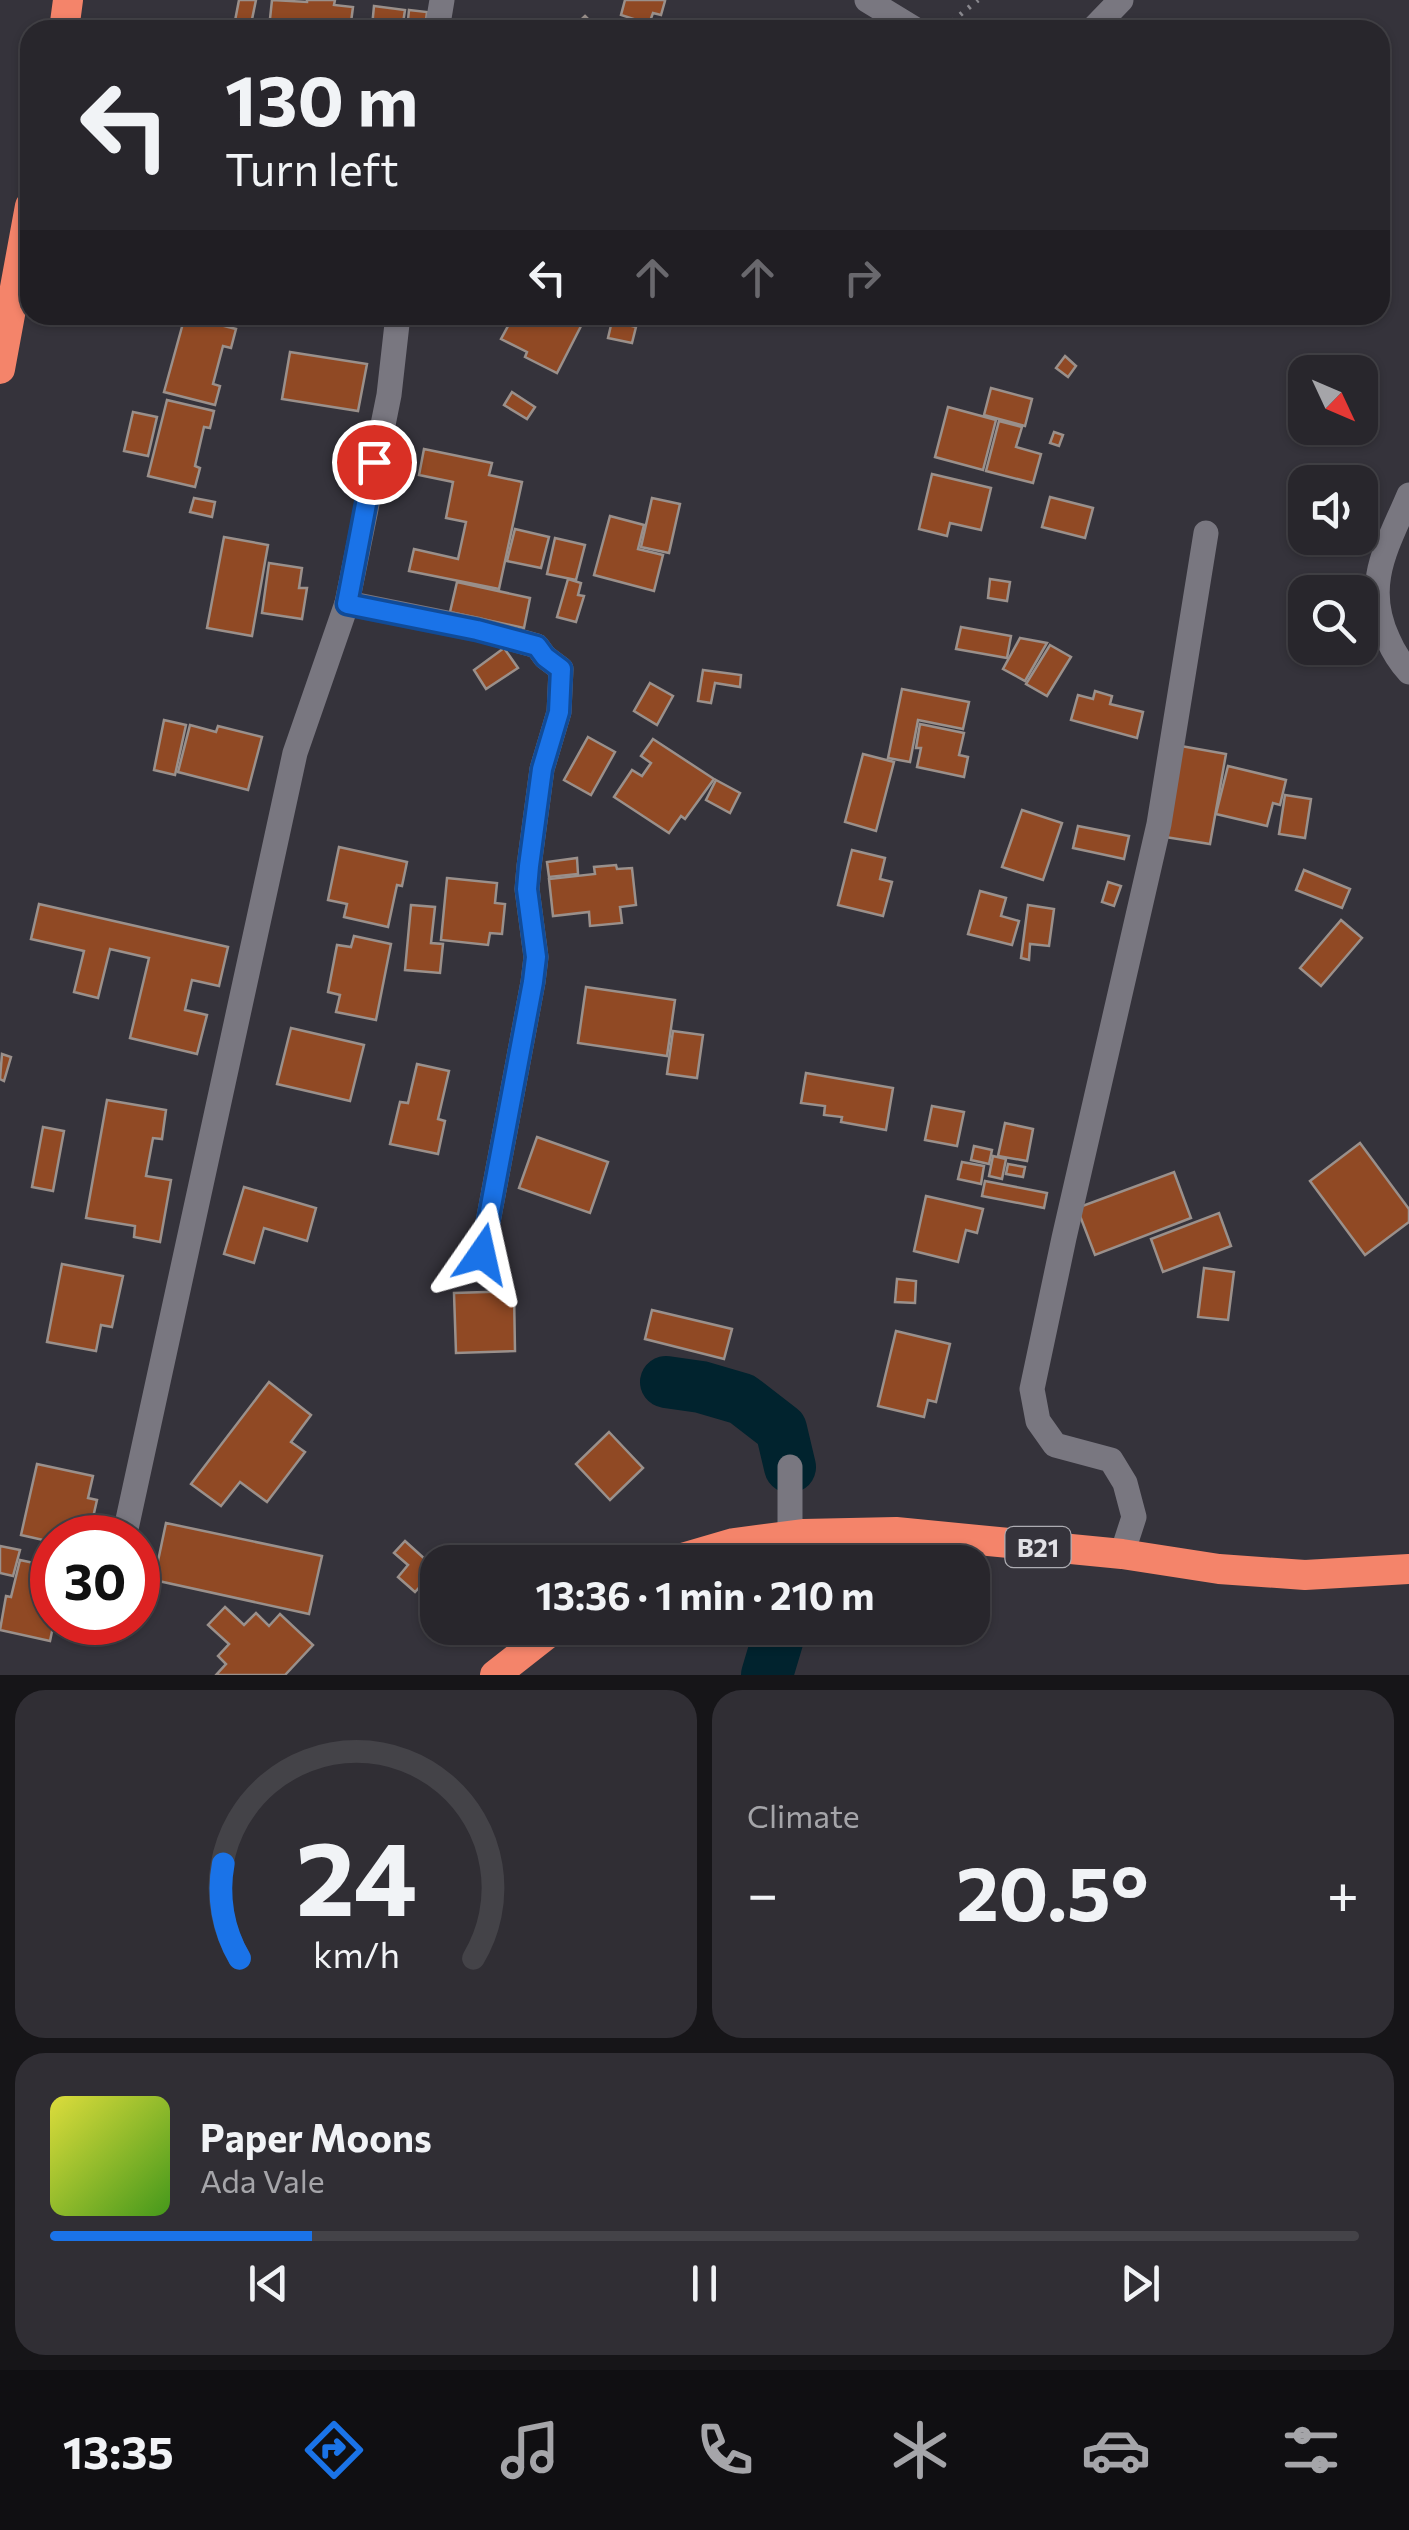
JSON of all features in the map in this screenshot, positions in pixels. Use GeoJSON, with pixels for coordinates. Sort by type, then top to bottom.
{"type":"FeatureCollection","features":[{"type":"Feature","properties":{"kind":"highway"},"geometry":{"type":"LineString","coordinates":[[0,369],[20,260]]}},
{"type":"Feature","properties":{"kind":"highway","name":"B21"},"geometry":{"type":"LineString","coordinates":[[727,1545],[802,1534],[896,1532],[1122,1554],[1219,1569],[1305,1575],[1409,1569]]}},
{"type":"Feature","properties":{"kind":"highway"},"geometry":{"type":"LineString","coordinates":[[495,1675],[533,1645]]}},
{"type":"Feature","properties":{"kind":"street"},"geometry":{"type":"LineString","coordinates":[[868,0],[900,20]]}},
{"type":"Feature","properties":{"kind":"street"},"geometry":{"type":"LineString","coordinates":[[1102,20],[1121,0]]}},
{"type":"Feature","properties":{"kind":"street"},"geometry":{"type":"LineString","coordinates":[[129,1515],[294,753],[347,604],[389,395],[397,325]]}},
{"type":"Feature","properties":{"kind":"street"},"geometry":{"type":"LineString","coordinates":[[1409,495],[1380,564],[1376,586],[1380,622],[1409,672]]}},
{"type":"Feature","properties":{"kind":"street"},"geometry":{"type":"LineString","coordinates":[[1122,1554],[1134,1517],[1125,1483],[1111,1460],[1055,1444],[1038,1421],[1032,1389],[1159,824],[1206,532]]}},
{"type":"Feature","properties":{"kind":"street"},"geometry":{"type":"LineString","coordinates":[[347,604],[537,646],[561,669],[559,712],[542,769],[529,866],[527,889],[536,957],[533,982],[482,1254]]}},
{"type":"Feature","properties":{"kind":"street"},"geometry":{"type":"LineString","coordinates":[[790,1466],[790,1545]]}},
{"type":"Feature","properties":{"kind":"path"},"geometry":{"type":"LineString","coordinates":[[954,20],[978,0]]}},
{"type":"Feature","properties":{"kind":"building"},"geometry":{"type":"Polygon","coordinates":[[[239,0],[256,0],[252,20],[235,20],[239,0]]]}},
{"type":"Feature","properties":{"kind":"building"},"geometry":{"type":"Polygon","coordinates":[[[272,0],[335,0],[334,5],[353,7],[351,20],[270,20],[272,0]]]}},
{"type":"Feature","properties":{"kind":"building"},"geometry":{"type":"Polygon","coordinates":[[[625,0],[665,1],[661,15],[653,13],[650,20],[621,15],[625,0]]]}},
{"type":"Feature","properties":{"kind":"building"},"geometry":{"type":"Polygon","coordinates":[[[374,6],[405,10],[404,20],[373,20],[374,6]]]}},
{"type":"Feature","properties":{"kind":"building"},"geometry":{"type":"Polygon","coordinates":[[[409,10],[427,12],[426,20],[408,20],[409,10]]]}},
{"type":"Feature","properties":{"kind":"building"},"geometry":{"type":"Polygon","coordinates":[[[183,325],[236,329],[231,348],[223,346],[213,384],[220,386],[215,405],[164,392],[183,325]]]}},
{"type":"Feature","properties":{"kind":"building"},"geometry":{"type":"Polygon","coordinates":[[[509,325],[581,326],[557,373],[501,339],[509,325]]]}},
{"type":"Feature","properties":{"kind":"building"},"geometry":{"type":"Polygon","coordinates":[[[611,325],[636,327],[632,343],[608,338],[611,325]]]}},
{"type":"Feature","properties":{"kind":"building"},"geometry":{"type":"Polygon","coordinates":[[[290,352],[367,364],[358,411],[282,399],[290,352]]]}},
{"type":"Feature","properties":{"kind":"building"},"geometry":{"type":"Polygon","coordinates":[[[1065,356],[1076,366],[1068,377],[1056,368],[1065,356]]]}},
{"type":"Feature","properties":{"kind":"building"},"geometry":{"type":"Polygon","coordinates":[[[991,388],[1032,399],[1025,426],[984,415],[991,388]]]}},
{"type":"Feature","properties":{"kind":"building"},"geometry":{"type":"Polygon","coordinates":[[[512,392],[535,407],[527,419],[504,405],[512,392]]]}},
{"type":"Feature","properties":{"kind":"building"},"geometry":{"type":"Polygon","coordinates":[[[167,400],[214,411],[210,428],[204,427],[195,466],[200,468],[195,487],[148,476],[167,400]]]}},
{"type":"Feature","properties":{"kind":"building"},"geometry":{"type":"Polygon","coordinates":[[[948,407],[996,420],[983,470],[935,457],[948,407]]]}},
{"type":"Feature","properties":{"kind":"building"},"geometry":{"type":"Polygon","coordinates":[[[133,412],[157,417],[148,456],[124,451],[133,412]]]}},
{"type":"Feature","properties":{"kind":"building"},"geometry":{"type":"Polygon","coordinates":[[[999,421],[1022,427],[1016,447],[1041,454],[1033,483],[986,471],[999,421]]]}},
{"type":"Feature","properties":{"kind":"building"},"geometry":{"type":"Polygon","coordinates":[[[1054,432],[1063,435],[1059,446],[1050,443],[1054,432]]]}},
{"type":"Feature","properties":{"kind":"building"},"geometry":{"type":"Polygon","coordinates":[[[424,449],[492,463],[489,475],[522,482],[499,589],[409,571],[414,549],[458,559],[466,522],[446,518],[453,482],[419,475],[424,449]]]}},
{"type":"Feature","properties":{"kind":"building"},"geometry":{"type":"Polygon","coordinates":[[[932,474],[991,488],[981,530],[950,523],[947,536],[919,529],[932,474]]]}},
{"type":"Feature","properties":{"kind":"building"},"geometry":{"type":"Polygon","coordinates":[[[1050,497],[1093,508],[1085,538],[1042,527],[1050,497]]]}},
{"type":"Feature","properties":{"kind":"building"},"geometry":{"type":"Polygon","coordinates":[[[194,498],[215,502],[212,517],[190,512],[194,498]]]}},
{"type":"Feature","properties":{"kind":"building"},"geometry":{"type":"Polygon","coordinates":[[[652,498],[680,504],[669,553],[641,547],[652,498]]]}},
{"type":"Feature","properties":{"kind":"building"},"geometry":{"type":"Polygon","coordinates":[[[610,516],[644,525],[638,549],[663,555],[654,591],[594,575],[610,516]]]}},
{"type":"Feature","properties":{"kind":"building"},"geometry":{"type":"Polygon","coordinates":[[[515,529],[549,537],[541,568],[507,561],[515,529]]]}},
{"type":"Feature","properties":{"kind":"building"},"geometry":{"type":"Polygon","coordinates":[[[224,537],[268,545],[252,636],[207,628],[224,537]]]}},
{"type":"Feature","properties":{"kind":"building"},"geometry":{"type":"Polygon","coordinates":[[[555,538],[585,545],[576,580],[547,574],[555,538]]]}},
{"type":"Feature","properties":{"kind":"building"},"geometry":{"type":"Polygon","coordinates":[[[269,563],[302,568],[299,588],[307,588],[302,619],[262,613],[269,563]]]}},
{"type":"Feature","properties":{"kind":"building"},"geometry":{"type":"Polygon","coordinates":[[[568,579],[581,583],[578,595],[584,596],[576,622],[557,617],[568,579]]]}},
{"type":"Feature","properties":{"kind":"building"},"geometry":{"type":"Polygon","coordinates":[[[990,579],[1010,582],[1007,601],[988,598],[990,579]]]}},
{"type":"Feature","properties":{"kind":"building"},"geometry":{"type":"Polygon","coordinates":[[[457,582],[530,598],[524,628],[450,612],[457,582]]]}},
{"type":"Feature","properties":{"kind":"building"},"geometry":{"type":"Polygon","coordinates":[[[961,627],[1011,636],[1007,658],[956,649],[961,627]]]}},
{"type":"Feature","properties":{"kind":"building"},"geometry":{"type":"Polygon","coordinates":[[[1020,638],[1047,643],[1025,681],[1003,669],[1020,638]]]}},
{"type":"Feature","properties":{"kind":"building"},"geometry":{"type":"Polygon","coordinates":[[[1050,645],[1071,657],[1047,696],[1026,684],[1050,645]]]}},
{"type":"Feature","properties":{"kind":"building"},"geometry":{"type":"Polygon","coordinates":[[[504,648],[518,668],[486,689],[474,670],[504,648]]]}},
{"type":"Feature","properties":{"kind":"building"},"geometry":{"type":"Polygon","coordinates":[[[703,670],[741,675],[740,687],[715,683],[711,703],[698,701],[703,670]]]}},
{"type":"Feature","properties":{"kind":"building"},"geometry":{"type":"Polygon","coordinates":[[[650,683],[673,696],[657,725],[634,711],[650,683]]]}},
{"type":"Feature","properties":{"kind":"building"},"geometry":{"type":"Polygon","coordinates":[[[902,689],[969,702],[963,729],[918,720],[910,762],[888,758],[902,689]]]}},
{"type":"Feature","properties":{"kind":"building"},"geometry":{"type":"Polygon","coordinates":[[[1095,691],[1112,696],[1110,704],[1143,712],[1137,738],[1071,720],[1078,695],[1093,699],[1095,691]]]}},
{"type":"Feature","properties":{"kind":"building"},"geometry":{"type":"Polygon","coordinates":[[[164,720],[186,725],[175,775],[154,770],[164,720]]]}},
{"type":"Feature","properties":{"kind":"building"},"geometry":{"type":"Polygon","coordinates":[[[920,724],[964,733],[959,755],[968,757],[964,777],[917,767],[920,724]]]}},
{"type":"Feature","properties":{"kind":"building"},"geometry":{"type":"Polygon","coordinates":[[[190,725],[216,732],[218,726],[262,737],[248,790],[178,772],[190,725]]]}},
{"type":"Feature","properties":{"kind":"building"},"geometry":{"type":"Polygon","coordinates":[[[588,737],[615,752],[591,795],[564,780],[588,737]]]}},
{"type":"Feature","properties":{"kind":"building"},"geometry":{"type":"Polygon","coordinates":[[[653,739],[714,779],[685,819],[681,816],[669,833],[614,797],[632,770],[642,776],[651,763],[641,756],[653,739]]]}},
{"type":"Feature","properties":{"kind":"building"},"geometry":{"type":"Polygon","coordinates":[[[1181,746],[1226,754],[1210,844],[1165,837],[1181,746]]]}},
{"type":"Feature","properties":{"kind":"building"},"geometry":{"type":"Polygon","coordinates":[[[863,754],[894,762],[876,831],[845,822],[863,754]]]}},
{"type":"Feature","properties":{"kind":"building"},"geometry":{"type":"Polygon","coordinates":[[[1228,766],[1286,780],[1280,805],[1273,803],[1267,826],[1216,814],[1228,766]]]}},
{"type":"Feature","properties":{"kind":"building"},"geometry":{"type":"Polygon","coordinates":[[[716,780],[740,793],[730,813],[706,800],[716,780]]]}},
{"type":"Feature","properties":{"kind":"building"},"geometry":{"type":"Polygon","coordinates":[[[1285,795],[1311,799],[1305,838],[1279,834],[1285,795]]]}},
{"type":"Feature","properties":{"kind":"building"},"geometry":{"type":"Polygon","coordinates":[[[1022,810],[1062,823],[1043,880],[1002,867],[1022,810]]]}},
{"type":"Feature","properties":{"kind":"building"},"geometry":{"type":"Polygon","coordinates":[[[1078,826],[1129,836],[1124,859],[1073,848],[1078,826]]]}},
{"type":"Feature","properties":{"kind":"building"},"geometry":{"type":"Polygon","coordinates":[[[339,847],[407,862],[402,886],[397,885],[388,927],[344,917],[347,904],[328,900],[339,847]]]}},
{"type":"Feature","properties":{"kind":"building"},"geometry":{"type":"Polygon","coordinates":[[[852,850],[885,858],[880,879],[892,882],[883,916],[838,905],[852,850]]]}},
{"type":"Feature","properties":{"kind":"building"},"geometry":{"type":"Polygon","coordinates":[[[577,858],[578,874],[549,877],[547,862],[577,858]]]}},
{"type":"Feature","properties":{"kind":"building"},"geometry":{"type":"Polygon","coordinates":[[[616,865],[617,869],[632,868],[636,905],[620,907],[622,923],[590,926],[589,912],[553,916],[549,879],[595,874],[594,867],[616,865]]]}},
{"type":"Feature","properties":{"kind":"building"},"geometry":{"type":"Polygon","coordinates":[[[1304,870],[1350,889],[1342,908],[1296,890],[1304,870]]]}},
{"type":"Feature","properties":{"kind":"building"},"geometry":{"type":"Polygon","coordinates":[[[447,878],[497,883],[495,903],[505,904],[502,934],[490,933],[488,945],[441,940],[447,878]]]}},
{"type":"Feature","properties":{"kind":"building"},"geometry":{"type":"Polygon","coordinates":[[[1108,882],[1121,886],[1114,906],[1102,902],[1108,882]]]}},
{"type":"Feature","properties":{"kind":"building"},"geometry":{"type":"Polygon","coordinates":[[[980,891],[1006,898],[1001,916],[1019,921],[1012,945],[968,934],[980,891]]]}},
{"type":"Feature","properties":{"kind":"building"},"geometry":{"type":"Polygon","coordinates":[[[39,904],[228,947],[219,986],[192,980],[185,1010],[207,1015],[197,1054],[130,1038],[149,958],[110,949],[98,998],[74,992],[84,951],[31,939],[39,904]]]}},
{"type":"Feature","properties":{"kind":"building"},"geometry":{"type":"Polygon","coordinates":[[[411,905],[435,907],[431,943],[443,944],[440,973],[405,970],[411,905]]]}},
{"type":"Feature","properties":{"kind":"building"},"geometry":{"type":"Polygon","coordinates":[[[1028,905],[1054,909],[1049,946],[1030,944],[1029,960],[1021,958],[1028,905]]]}},
{"type":"Feature","properties":{"kind":"building"},"geometry":{"type":"Polygon","coordinates":[[[1341,920],[1362,938],[1321,986],[1300,968],[1341,920]]]}},
{"type":"Feature","properties":{"kind":"building"},"geometry":{"type":"Polygon","coordinates":[[[354,936],[391,944],[376,1020],[336,1012],[340,995],[328,992],[337,945],[351,947],[354,936]]]}},
{"type":"Feature","properties":{"kind":"building"},"geometry":{"type":"Polygon","coordinates":[[[586,987],[675,1000],[667,1056],[578,1043],[586,987]]]}},
{"type":"Feature","properties":{"kind":"building"},"geometry":{"type":"Polygon","coordinates":[[[291,1028],[364,1045],[350,1101],[277,1084],[291,1028]]]}},
{"type":"Feature","properties":{"kind":"building"},"geometry":{"type":"Polygon","coordinates":[[[673,1031],[703,1035],[697,1078],[667,1074],[673,1031]]]}},
{"type":"Feature","properties":{"kind":"building"},"geometry":{"type":"Polygon","coordinates":[[[2,1054],[11,1057],[4,1081],[0,1079],[2,1054]]]}},
{"type":"Feature","properties":{"kind":"building"},"geometry":{"type":"Polygon","coordinates":[[[417,1064],[449,1071],[438,1119],[445,1121],[438,1154],[390,1144],[400,1102],[408,1103],[417,1064]]]}},
{"type":"Feature","properties":{"kind":"building"},"geometry":{"type":"Polygon","coordinates":[[[806,1073],[893,1088],[886,1130],[841,1122],[842,1117],[824,1115],[825,1106],[801,1103],[806,1073]]]}},
{"type":"Feature","properties":{"kind":"building"},"geometry":{"type":"Polygon","coordinates":[[[107,1100],[166,1110],[162,1139],[153,1138],[146,1176],[171,1180],[160,1242],[134,1237],[135,1226],[86,1218],[107,1100]]]}},
{"type":"Feature","properties":{"kind":"building"},"geometry":{"type":"Polygon","coordinates":[[[932,1106],[964,1112],[957,1146],[925,1140],[932,1106]]]}},
{"type":"Feature","properties":{"kind":"building"},"geometry":{"type":"Polygon","coordinates":[[[1005,1123],[1033,1129],[1027,1161],[998,1156],[1005,1123]]]}},
{"type":"Feature","properties":{"kind":"building"},"geometry":{"type":"Polygon","coordinates":[[[43,1127],[64,1131],[53,1191],[32,1187],[43,1127]]]}},
{"type":"Feature","properties":{"kind":"building"},"geometry":{"type":"Polygon","coordinates":[[[537,1137],[608,1162],[590,1213],[519,1188],[537,1137]]]}},
{"type":"Feature","properties":{"kind":"building"},"geometry":{"type":"Polygon","coordinates":[[[1360,1143],[1409,1209],[1409,1222],[1365,1255],[1310,1181],[1360,1143]]]}},
{"type":"Feature","properties":{"kind":"building"},"geometry":{"type":"Polygon","coordinates":[[[974,1146],[992,1150],[989,1164],[971,1160],[974,1146]]]}},
{"type":"Feature","properties":{"kind":"building"},"geometry":{"type":"Polygon","coordinates":[[[993,1156],[1006,1159],[1002,1179],[989,1176],[993,1156]]]}},
{"type":"Feature","properties":{"kind":"building"},"geometry":{"type":"Polygon","coordinates":[[[962,1162],[984,1166],[981,1184],[958,1179],[962,1162]]]}},
{"type":"Feature","properties":{"kind":"building"},"geometry":{"type":"Polygon","coordinates":[[[1008,1164],[1025,1167],[1023,1177],[1006,1174],[1008,1164]]]}},
{"type":"Feature","properties":{"kind":"building"},"geometry":{"type":"Polygon","coordinates":[[[1174,1172],[1191,1218],[1095,1255],[1077,1208],[1174,1172]]]}},
{"type":"Feature","properties":{"kind":"building"},"geometry":{"type":"Polygon","coordinates":[[[985,1181],[1047,1193],[1044,1208],[982,1196],[985,1181]]]}},
{"type":"Feature","properties":{"kind":"building"},"geometry":{"type":"Polygon","coordinates":[[[244,1187],[316,1208],[307,1241],[264,1228],[254,1263],[224,1254],[244,1187]]]}},
{"type":"Feature","properties":{"kind":"building"},"geometry":{"type":"Polygon","coordinates":[[[926,1196],[983,1209],[977,1233],[966,1230],[958,1262],[914,1251],[926,1196]]]}},
{"type":"Feature","properties":{"kind":"building"},"geometry":{"type":"Polygon","coordinates":[[[1219,1213],[1231,1246],[1163,1272],[1151,1239],[1219,1213]]]}},
{"type":"Feature","properties":{"kind":"building"},"geometry":{"type":"Polygon","coordinates":[[[62,1264],[123,1276],[112,1327],[101,1325],[96,1351],[47,1342],[62,1264]]]}},
{"type":"Feature","properties":{"kind":"building"},"geometry":{"type":"Polygon","coordinates":[[[1204,1268],[1234,1272],[1228,1320],[1198,1317],[1204,1268]]]}},
{"type":"Feature","properties":{"kind":"building"},"geometry":{"type":"Polygon","coordinates":[[[897,1279],[916,1281],[915,1303],[895,1302],[897,1279]]]}},
{"type":"Feature","properties":{"kind":"building"},"geometry":{"type":"Polygon","coordinates":[[[514,1291],[515,1351],[456,1353],[454,1293],[514,1291]]]}},
{"type":"Feature","properties":{"kind":"building"},"geometry":{"type":"Polygon","coordinates":[[[652,1310],[732,1329],[724,1359],[645,1339],[652,1310]]]}},
{"type":"Feature","properties":{"kind":"building"},"geometry":{"type":"Polygon","coordinates":[[[896,1331],[950,1344],[936,1402],[928,1400],[924,1417],[878,1406],[896,1331]]]}},
{"type":"Feature","properties":{"kind":"building"},"geometry":{"type":"Polygon","coordinates":[[[269,1382],[311,1415],[291,1442],[305,1452],[267,1502],[240,1482],[221,1506],[191,1484],[269,1382]]]}},
{"type":"Feature","properties":{"kind":"building"},"geometry":{"type":"Polygon","coordinates":[[[609,1432],[643,1468],[610,1500],[576,1464],[609,1432]]]}},
{"type":"Feature","properties":{"kind":"building"},"geometry":{"type":"Polygon","coordinates":[[[37,1464],[93,1476],[88,1498],[97,1500],[94,1515],[30,1515],[30,1537],[21,1535],[37,1464]]]}},
{"type":"Feature","properties":{"kind":"building"},"geometry":{"type":"Polygon","coordinates":[[[166,1523],[322,1556],[309,1614],[160,1581],[160,1552],[166,1523]]]}},
{"type":"Feature","properties":{"kind":"building"},"geometry":{"type":"Polygon","coordinates":[[[405,1541],[420,1555],[420,1587],[415,1592],[398,1577],[408,1565],[394,1553],[405,1541]]]}},
{"type":"Feature","properties":{"kind":"building"},"geometry":{"type":"Polygon","coordinates":[[[0,1546],[20,1550],[13,1576],[0,1573],[0,1546]]]}},
{"type":"Feature","properties":{"kind":"building"},"geometry":{"type":"Polygon","coordinates":[[[20,1560],[30,1562],[30,1637],[0,1630],[6,1596],[11,1597],[20,1560]]]}},
{"type":"Feature","properties":{"kind":"building"},"geometry":{"type":"Polygon","coordinates":[[[225,1607],[244,1625],[256,1613],[269,1626],[280,1614],[313,1645],[285,1675],[216,1675],[226,1664],[218,1656],[229,1644],[208,1625],[225,1607]]]}},
{"type":"Feature","properties":{"kind":"waterway"},"geometry":{"type":"LineString","coordinates":[[666,1382],[742,1399],[781,1429],[790,1467]]}},
{"type":"Feature","properties":{"kind":"waterway"},"geometry":{"type":"LineString","coordinates":[[767,1675],[776,1645]]}},
{"type":"Feature","properties":{"kind":"route"},"geometry":{"type":"LineString","coordinates":[[374,462],[347,604],[537,646],[561,669],[559,712],[542,769],[529,866],[527,889],[536,957],[533,982],[482,1254]]}}]}
